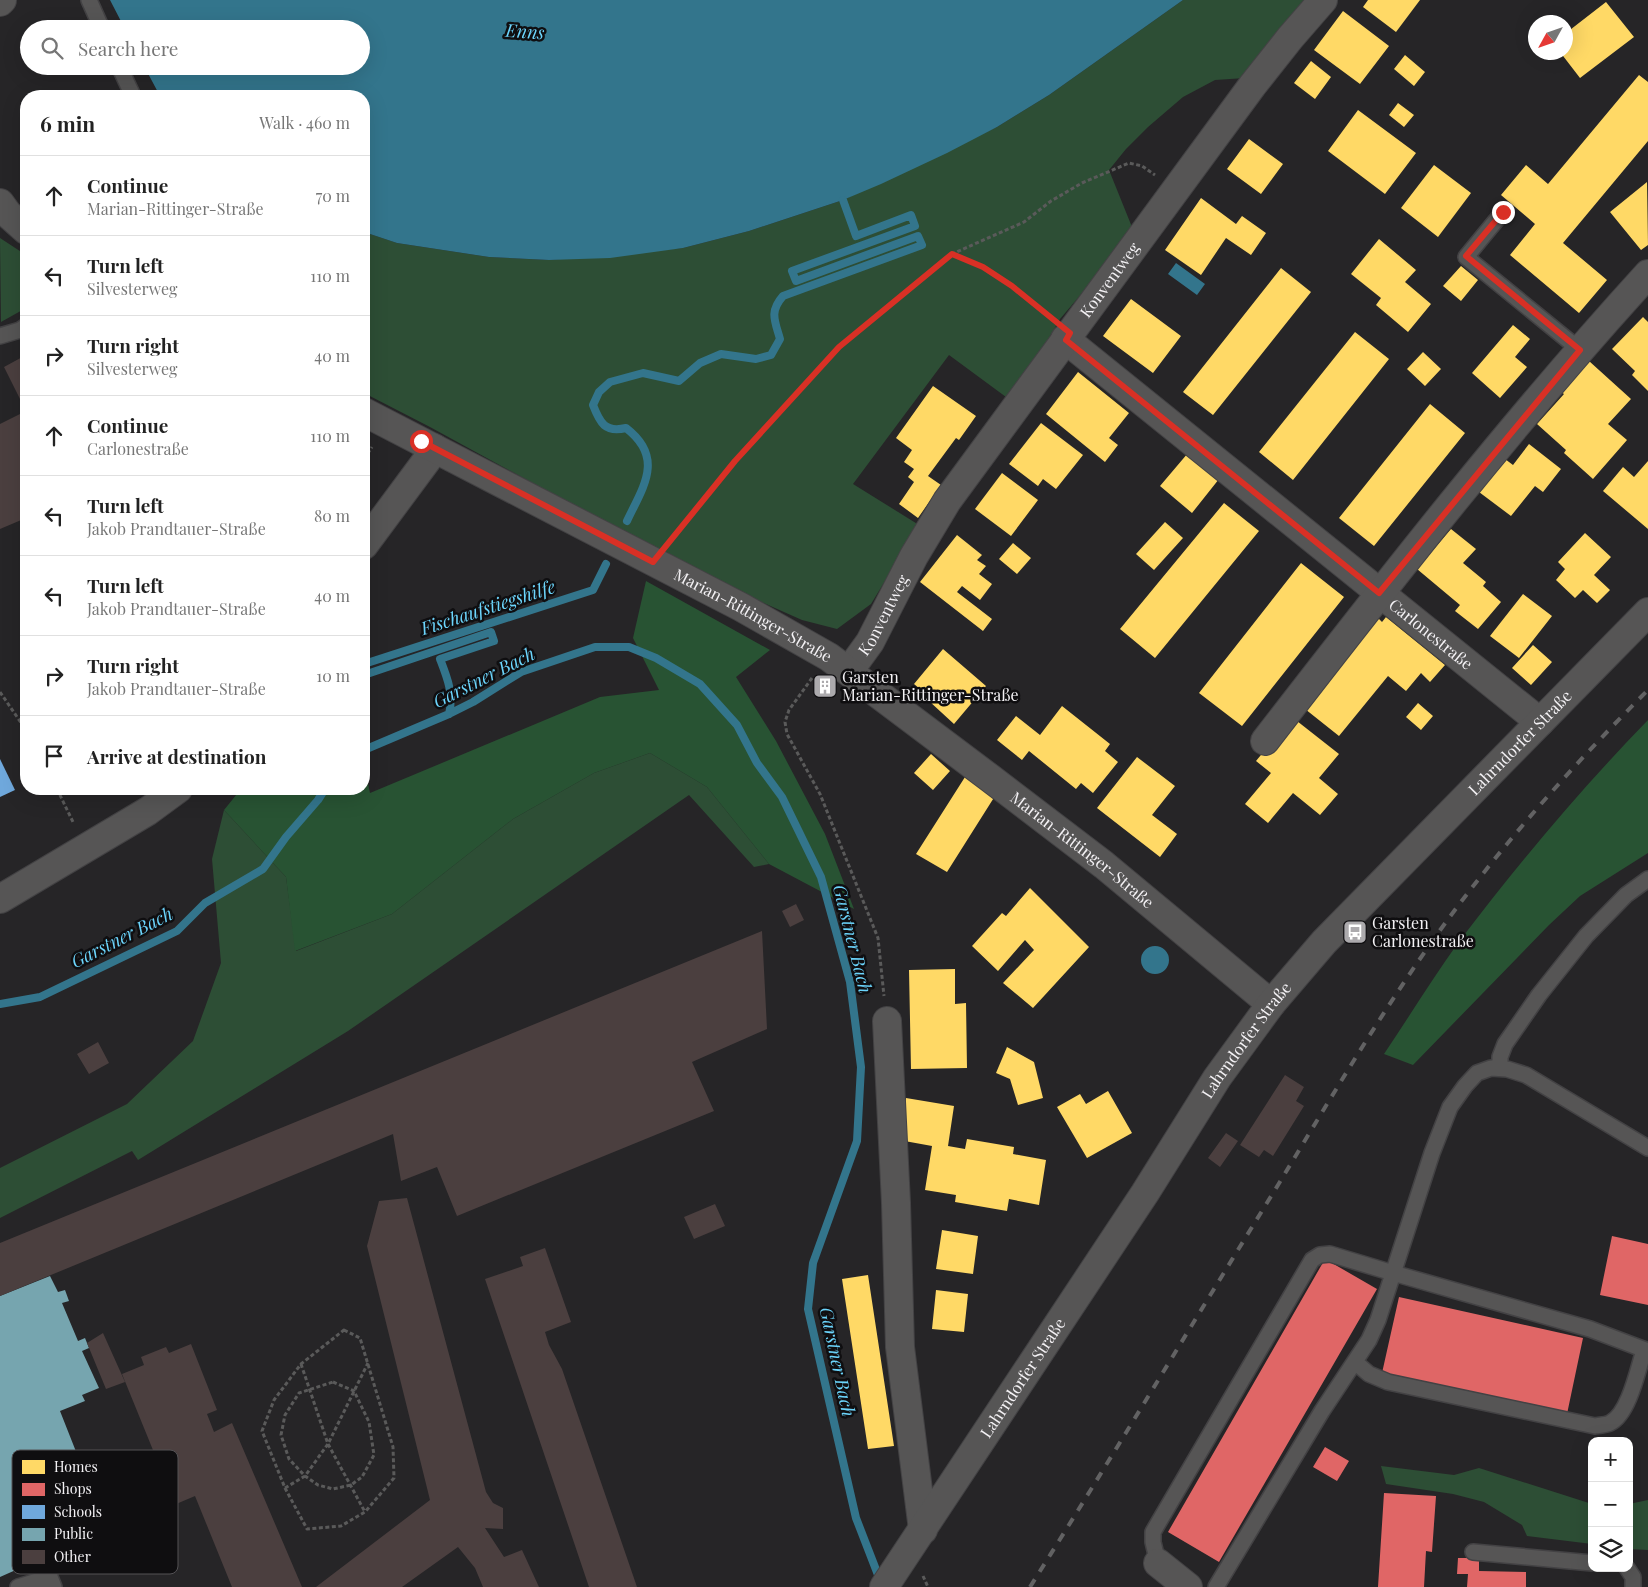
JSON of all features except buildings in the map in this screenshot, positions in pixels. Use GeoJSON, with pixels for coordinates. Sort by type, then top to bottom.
{"type":"FeatureCollection","features":[{"type":"Feature","properties":{"kind":"street","name":"Konventweg"},"geometry":{"type":"LineString","coordinates":[[839,664],[870,642],[914,556],[947,502],[1258,79],[1323,0]]}},
{"type":"Feature","properties":{"kind":"street"},"geometry":{"type":"LineString","coordinates":[[0,203],[8,214],[20,225]]}},
{"type":"Feature","properties":{"kind":"street"},"geometry":{"type":"LineString","coordinates":[[1265,742],[1379,593],[1580,350],[1648,274]]}},
{"type":"Feature","properties":{"kind":"street","name":"Carlonestraße"},"geometry":{"type":"LineString","coordinates":[[1068,336],[1379,593],[1540,722]]}},
{"type":"Feature","properties":{"kind":"street","name":"Marian-Rittinger-Straße"},"geometry":{"type":"LineString","coordinates":[[370,415],[740,607],[839,664],[1104,865],[1271,1004]]}},
{"type":"Feature","properties":{"kind":"street"},"geometry":{"type":"LineString","coordinates":[[370,537],[434,448]]}},
{"type":"Feature","properties":{"kind":"street","name":"Lahrndorfer Straße"},"geometry":{"type":"LineString","coordinates":[[884,1587],[1145,1193],[1217,1078],[1271,1004],[1337,928],[1648,612]]}},
{"type":"Feature","properties":{"kind":"street"},"geometry":{"type":"LineString","coordinates":[[0,899],[148,811],[170,795]]}},
{"type":"Feature","properties":{"kind":"street"},"geometry":{"type":"LineString","coordinates":[[887,1022],[900,1347],[917,1539]]}},
{"type":"Feature","properties":{"kind":"street"},"geometry":{"type":"LineString","coordinates":[[1158,1563],[1188,1587]]}},
{"type":"Feature","properties":{"kind":"lane"},"geometry":{"type":"LineString","coordinates":[[88,0],[98,20]]}},
{"type":"Feature","properties":{"kind":"lane"},"geometry":{"type":"LineString","coordinates":[[123,75],[130,90]]}},
{"type":"Feature","properties":{"kind":"lane"},"geometry":{"type":"LineString","coordinates":[[1503,212],[1466,256],[1580,350]]}},
{"type":"Feature","properties":{"kind":"lane"},"geometry":{"type":"LineString","coordinates":[[0,336],[20,330]]}},
{"type":"Feature","properties":{"kind":"lane"},"geometry":{"type":"LineString","coordinates":[[1500,1068],[1500,1057],[1505,1044],[1539,995],[1586,936],[1626,895],[1648,879]]}},
{"type":"Feature","properties":{"kind":"lane"},"geometry":{"type":"LineString","coordinates":[[1216,1587],[1322,1411],[1369,1340],[1378,1320],[1432,1153],[1450,1107],[1464,1086],[1477,1073],[1491,1068],[1507,1069],[1526,1075],[1648,1148]]}},
{"type":"Feature","properties":{"kind":"lane"},"geometry":{"type":"LineString","coordinates":[[1158,1563],[1153,1542],[1153,1532],[1312,1260],[1320,1255],[1330,1254],[1590,1329],[1646,1350],[1626,1405],[1619,1416],[1610,1423],[1595,1426],[1388,1382],[1369,1374],[1354,1362]]}},
{"type":"Feature","properties":{"kind":"lane"},"geometry":{"type":"LineString","coordinates":[[1473,1552],[1588,1564]]}},
{"type":"Feature","properties":{"kind":"lane"},"geometry":{"type":"LineString","coordinates":[[1630,1572],[1633,1577],[1633,1587]]}},
{"type":"Feature","properties":{"kind":"lane"},"geometry":{"type":"LineString","coordinates":[[18,1587],[50,1578],[54,1587]]}},
{"type":"Feature","properties":{"kind":"path"},"geometry":{"type":"LineString","coordinates":[[653,562],[735,461],[839,347],[952,254],[1024,222],[1051,201],[1082,182],[1129,163],[1142,166],[1176,190]]}},
{"type":"Feature","properties":{"kind":"path"},"geometry":{"type":"LineString","coordinates":[[952,254],[983,267],[1012,286],[1068,336]]}},
{"type":"Feature","properties":{"kind":"path"},"geometry":{"type":"LineString","coordinates":[[839,664],[789,710],[785,722],[787,734],[820,794],[878,938],[887,1022]]}},
{"type":"Feature","properties":{"kind":"path"},"geometry":{"type":"LineString","coordinates":[[0,692],[20,721]]}},
{"type":"Feature","properties":{"kind":"path"},"geometry":{"type":"LineString","coordinates":[[60,795],[86,848]]}},
{"type":"Feature","properties":{"kind":"path"},"geometry":{"type":"LineString","coordinates":[[344,1330],[360,1338],[368,1363],[393,1446],[394,1478],[365,1512],[341,1526],[307,1530],[285,1488],[262,1431],[274,1400],[301,1364],[344,1330]]}},
{"type":"Feature","properties":{"kind":"path"},"geometry":{"type":"LineString","coordinates":[[285,1488],[305,1476],[328,1444],[368,1363]]}},
{"type":"Feature","properties":{"kind":"path"},"geometry":{"type":"LineString","coordinates":[[301,1364],[328,1444],[365,1512]]}},
{"type":"Feature","properties":{"kind":"path"},"geometry":{"type":"LineString","coordinates":[[333,1382],[354,1391],[369,1422],[374,1455],[362,1478],[351,1484],[333,1489],[318,1485],[305,1476],[289,1459],[281,1435],[285,1415],[299,1393],[310,1389],[333,1382]]}},
{"type":"Feature","properties":{"kind":"green space"},"geometry":{"type":"Polygon","coordinates":[[[1183,0],[1312,0],[1245,78],[1215,80],[1183,97],[1148,127],[1126,149],[1109,170],[1134,232],[1060,319],[1045,345],[1006,397],[949,355],[853,484],[919,525],[871,604],[837,629],[802,620],[699,574],[370,396],[370,234],[397,243],[489,257],[549,260],[683,248],[749,231],[843,200],[997,127],[1049,95],[1183,0]]]}},
{"type":"Feature","properties":{"kind":"green space"},"geometry":{"type":"Polygon","coordinates":[[[0,238],[20,251],[20,311],[1,322],[0,238]]]}},
{"type":"Feature","properties":{"kind":"green space"},"geometry":{"type":"Polygon","coordinates":[[[646,581],[770,650],[736,677],[776,741],[825,834],[854,909],[769,864],[707,787],[650,753],[594,773],[513,819],[392,914],[295,951],[286,877],[224,810],[236,795],[370,795],[370,793],[600,697],[659,690],[633,638],[646,581]]]}},
{"type":"Feature","properties":{"kind":"green space"},"geometry":{"type":"Polygon","coordinates":[[[1648,720],[1648,853],[1580,896],[1549,925],[1413,1065],[1384,1054],[1448,957],[1503,885],[1550,828],[1648,720]]]}},
{"type":"Feature","properties":{"kind":"green space"},"geometry":{"type":"Polygon","coordinates":[[[650,753],[707,787],[769,864],[754,867],[689,795],[348,1031],[138,1160],[132,1151],[0,1218],[0,1168],[127,1104],[193,1041],[221,963],[212,859],[224,810],[286,877],[296,951],[392,914],[513,819],[594,773],[650,753]]]}},
{"type":"Feature","properties":{"kind":"green space"},"geometry":{"type":"Polygon","coordinates":[[[1381,1466],[1454,1475],[1479,1468],[1588,1503],[1588,1544],[1527,1536],[1522,1525],[1484,1502],[1453,1494],[1386,1484],[1381,1466]]]}},
{"type":"Feature","properties":{"kind":"green space"},"geometry":{"type":"Polygon","coordinates":[[[1648,1500],[1648,1550],[1633,1549],[1633,1503],[1648,1500]]]}},
{"type":"Feature","properties":{"kind":"water","name":"Enns"},"geometry":{"type":"Polygon","coordinates":[[[110,0],[1183,0],[1049,95],[997,127],[947,153],[843,200],[749,231],[683,248],[610,258],[549,260],[489,257],[397,243],[370,234],[370,90],[157,90],[149,75],[370,75],[370,20],[120,20],[110,0]]]}},
{"type":"Feature","properties":{"kind":"water"},"geometry":{"type":"Polygon","coordinates":[[[1176,263],[1205,284],[1197,295],[1168,274],[1176,263]]]}},
{"type":"Feature","properties":{"kind":"water"},"geometry":{"type":"Polygon","coordinates":[[[1155,946],[1165,950],[1169,960],[1165,970],[1155,974],[1145,970],[1141,960],[1145,950],[1155,946]]]}},
{"type":"Feature","properties":{"kind":"waterway","name":"Fischaufstiegshilfe"},"geometry":{"type":"LineString","coordinates":[[627,521],[644,485],[648,462],[645,450],[638,439],[626,428],[608,428],[601,422],[593,405],[599,392],[610,382],[643,373],[679,381],[700,363],[721,354],[756,359],[771,355],[780,339],[774,317],[776,307],[783,296],[922,245],[918,236],[796,281],[792,271],[915,226],[911,215],[856,236],[843,200]]}},
{"type":"Feature","properties":{"kind":"waterway","name":"Fischaufstiegshilfe"},"geometry":{"type":"LineString","coordinates":[[370,662],[593,590],[606,564]]}},
{"type":"Feature","properties":{"kind":"waterway","name":"Fischaufstiegshilfe"},"geometry":{"type":"LineString","coordinates":[[370,673],[491,632],[494,641],[440,659],[450,693],[449,714]]}},
{"type":"Feature","properties":{"kind":"waterway","name":"Garstner Bach"},"geometry":{"type":"LineString","coordinates":[[370,747],[449,714],[473,702],[521,672],[595,647],[629,647],[656,658],[700,684],[737,725],[757,763],[782,797],[821,877],[850,982],[861,1067],[857,1141],[813,1263],[808,1309],[856,1518],[880,1580]]}},
{"type":"Feature","properties":{"kind":"waterway","name":"Garstner Bach"},"geometry":{"type":"LineString","coordinates":[[0,1004],[40,997],[177,931],[205,903],[263,869],[286,837],[321,795]]}},
{"type":"Feature","properties":{"kind":"railway"},"geometry":{"type":"LineString","coordinates":[[1030,1587],[1359,1052],[1423,954],[1469,891],[1518,831],[1569,773],[1648,690]]}},
{"type":"Feature","properties":{"kind":"place","name":"Garsten Marian-Rittinger-Straße"},"geometry":{"type":"Point","coordinates":[825,686]}},
{"type":"Feature","properties":{"kind":"place","name":"Garsten Carlonestraße"},"geometry":{"type":"Point","coordinates":[1355,932]}},
{"type":"Feature","properties":{"kind":"route"},"geometry":{"type":"LineString","coordinates":[[421,441],[653,562],[735,461],[839,347],[952,254],[983,267],[1012,286],[1070,333],[1066,340],[1379,593],[1580,350],[1466,256],[1503,212]]}}]}
